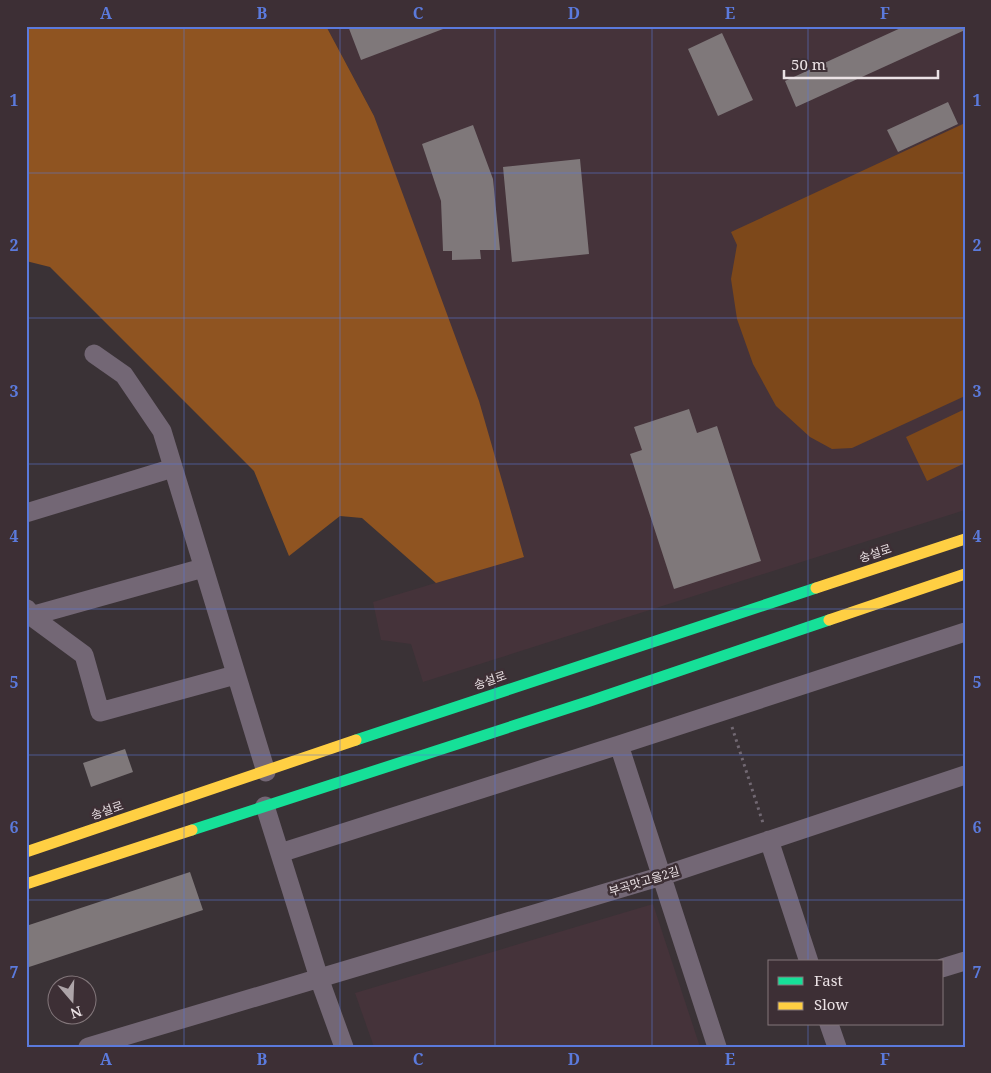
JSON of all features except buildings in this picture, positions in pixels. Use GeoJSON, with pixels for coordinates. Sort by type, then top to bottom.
{"type":"FeatureCollection","features":[{"type":"Feature","properties":{"kind":"street"},"geometry":{"type":"LineString","coordinates":[[94,354],[124,375],[162,431],[266,772]]}},
{"type":"Feature","properties":{"kind":"street"},"geometry":{"type":"LineString","coordinates":[[26,513],[173,468]]}},
{"type":"Feature","properties":{"kind":"street","name":"송설로"},"geometry":{"type":"LineString","coordinates":[[26,852],[544,676],[965,539]]}},
{"type":"Feature","properties":{"kind":"street"},"geometry":{"type":"LineString","coordinates":[[29,612],[203,568]]}},
{"type":"Feature","properties":{"kind":"street"},"geometry":{"type":"LineString","coordinates":[[26,884],[581,704],[965,574]]}},
{"type":"Feature","properties":{"kind":"street"},"geometry":{"type":"LineString","coordinates":[[29,612],[84,655],[100,712],[235,674]]}},
{"type":"Feature","properties":{"kind":"street"},"geometry":{"type":"LineString","coordinates":[[280,853],[965,632]]}},
{"type":"Feature","properties":{"kind":"street"},"geometry":{"type":"LineString","coordinates":[[619,745],[717,1047]]}},
{"type":"Feature","properties":{"kind":"street","name":"부곡맛고을2길"},"geometry":{"type":"LineString","coordinates":[[88,1047],[662,876],[965,775]]}},
{"type":"Feature","properties":{"kind":"street"},"geometry":{"type":"LineString","coordinates":[[265,806],[319,978],[344,1047]]}},
{"type":"Feature","properties":{"kind":"street"},"geometry":{"type":"LineString","coordinates":[[769,840],[808,960]]}},
{"type":"Feature","properties":{"kind":"street"},"geometry":{"type":"LineString","coordinates":[[944,967],[965,961]]}},
{"type":"Feature","properties":{"kind":"street"},"geometry":{"type":"LineString","coordinates":[[830,1026],[837,1047]]}},
{"type":"Feature","properties":{"kind":"path"},"geometry":{"type":"LineString","coordinates":[[726,710],[769,840]]}},
{"type":"Feature","properties":{"kind":"shaded area"},"geometry":{"type":"Polygon","coordinates":[[[26,26],[326,26],[374,116],[479,401],[524,557],[436,583],[362,518],[340,516],[289,556],[254,471],[50,267],[26,261],[26,26]]]}},
{"type":"Feature","properties":{"kind":"shaded area"},"geometry":{"type":"Polygon","coordinates":[[[326,26],[965,26],[965,510],[423,682],[411,644],[381,640],[373,602],[524,556],[374,116],[326,26]]]}},
{"type":"Feature","properties":{"kind":"shaded area"},"geometry":{"type":"Polygon","coordinates":[[[965,123],[965,396],[852,448],[832,449],[810,437],[776,406],[753,364],[737,319],[731,279],[737,245],[731,232],[965,123]]]}},
{"type":"Feature","properties":{"kind":"shaded area"},"geometry":{"type":"Polygon","coordinates":[[[965,409],[965,463],[927,481],[906,437],[965,409]]]}},
{"type":"Feature","properties":{"kind":"shaded area"},"geometry":{"type":"Polygon","coordinates":[[[653,904],[700,1047],[374,1047],[355,993],[653,904]]]}},
{"type":"Feature","properties":{"kind":"traffic: fast"},"geometry":{"type":"LineString","coordinates":[[356,740],[816,588]]}},
{"type":"Feature","properties":{"kind":"traffic: fast"},"geometry":{"type":"LineString","coordinates":[[192,830],[590,701],[829,620]]}},
{"type":"Feature","properties":{"kind":"traffic: slow"},"geometry":{"type":"LineString","coordinates":[[816,588],[965,539]]}},
{"type":"Feature","properties":{"kind":"traffic: slow"},"geometry":{"type":"LineString","coordinates":[[829,620],[965,574]]}},
{"type":"Feature","properties":{"kind":"traffic: slow"},"geometry":{"type":"LineString","coordinates":[[26,852],[356,740]]}},
{"type":"Feature","properties":{"kind":"traffic: slow"},"geometry":{"type":"LineString","coordinates":[[26,884],[192,830]]}}]}
